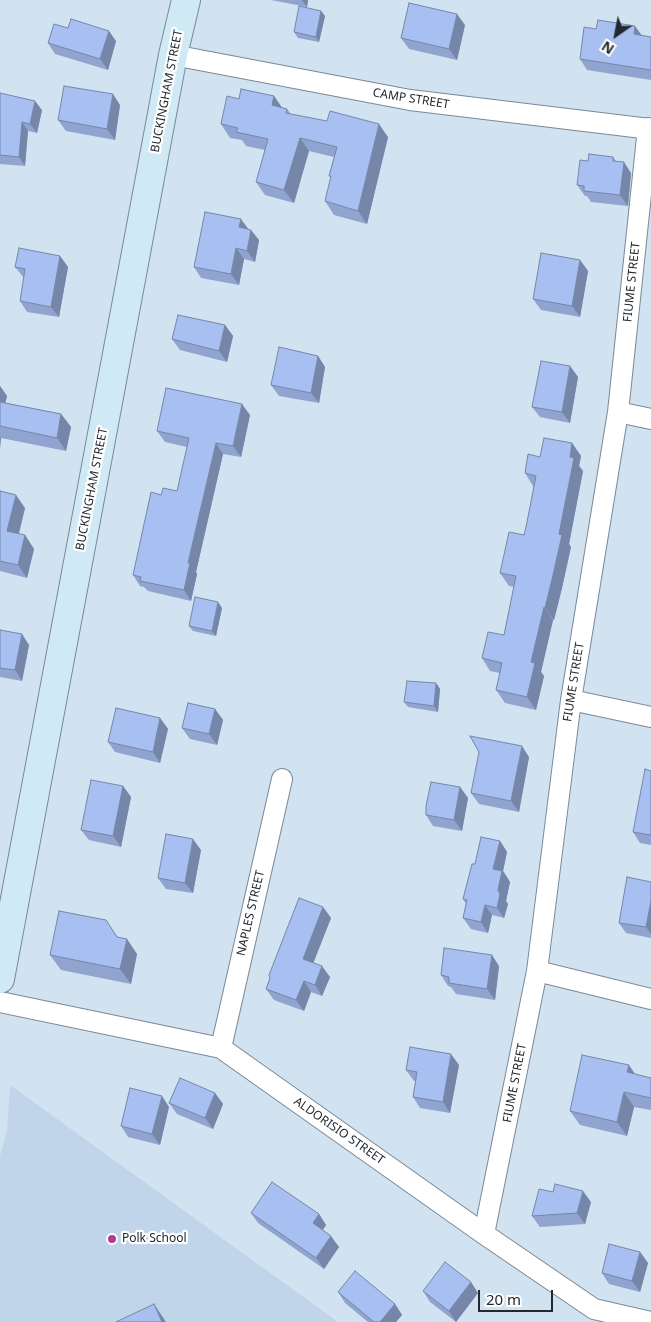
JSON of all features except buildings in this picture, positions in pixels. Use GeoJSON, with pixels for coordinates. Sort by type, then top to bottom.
{"type":"FeatureCollection","features":[{"type":"Feature","properties":{"kind":"main road","name":"BUCKINGHAM STREET"},"geometry":{"type":"LineString","coordinates":[[0,979],[184,1]]}},
{"type":"Feature","properties":{"kind":"street","name":"CAMP STREET"},"geometry":{"type":"LineString","coordinates":[[174,55],[410,100],[650,129]]}},
{"type":"Feature","properties":{"kind":"street","name":"FIUME STREET"},"geometry":{"type":"LineString","coordinates":[[484,1234],[537,972],[570,700],[618,412],[650,129]]}},
{"type":"Feature","properties":{"kind":"street"},"geometry":{"type":"LineString","coordinates":[[618,412],[651,419]]}},
{"type":"Feature","properties":{"kind":"street"},"geometry":{"type":"LineString","coordinates":[[570,700],[651,717]]}},
{"type":"Feature","properties":{"kind":"street","name":"NAPLES STREET"},"geometry":{"type":"LineString","coordinates":[[220,1048],[282,779]]}},
{"type":"Feature","properties":{"kind":"street"},"geometry":{"type":"LineString","coordinates":[[537,972],[651,999]]}},
{"type":"Feature","properties":{"kind":"street","name":"ALDORISIO STREET"},"geometry":{"type":"LineString","coordinates":[[0,1002],[220,1048],[594,1309],[651,1322]]}},
{"type":"Feature","properties":{"kind":"shaded area","name":"Polk School"},"geometry":{"type":"Polygon","coordinates":[[[10,1085],[338,1322],[0,1322],[0,1156],[7,1132],[10,1085]]]}},
{"type":"Feature","properties":{"kind":"place","name":"Polk School"},"geometry":{"type":"Point","coordinates":[112,1239]}}]}
